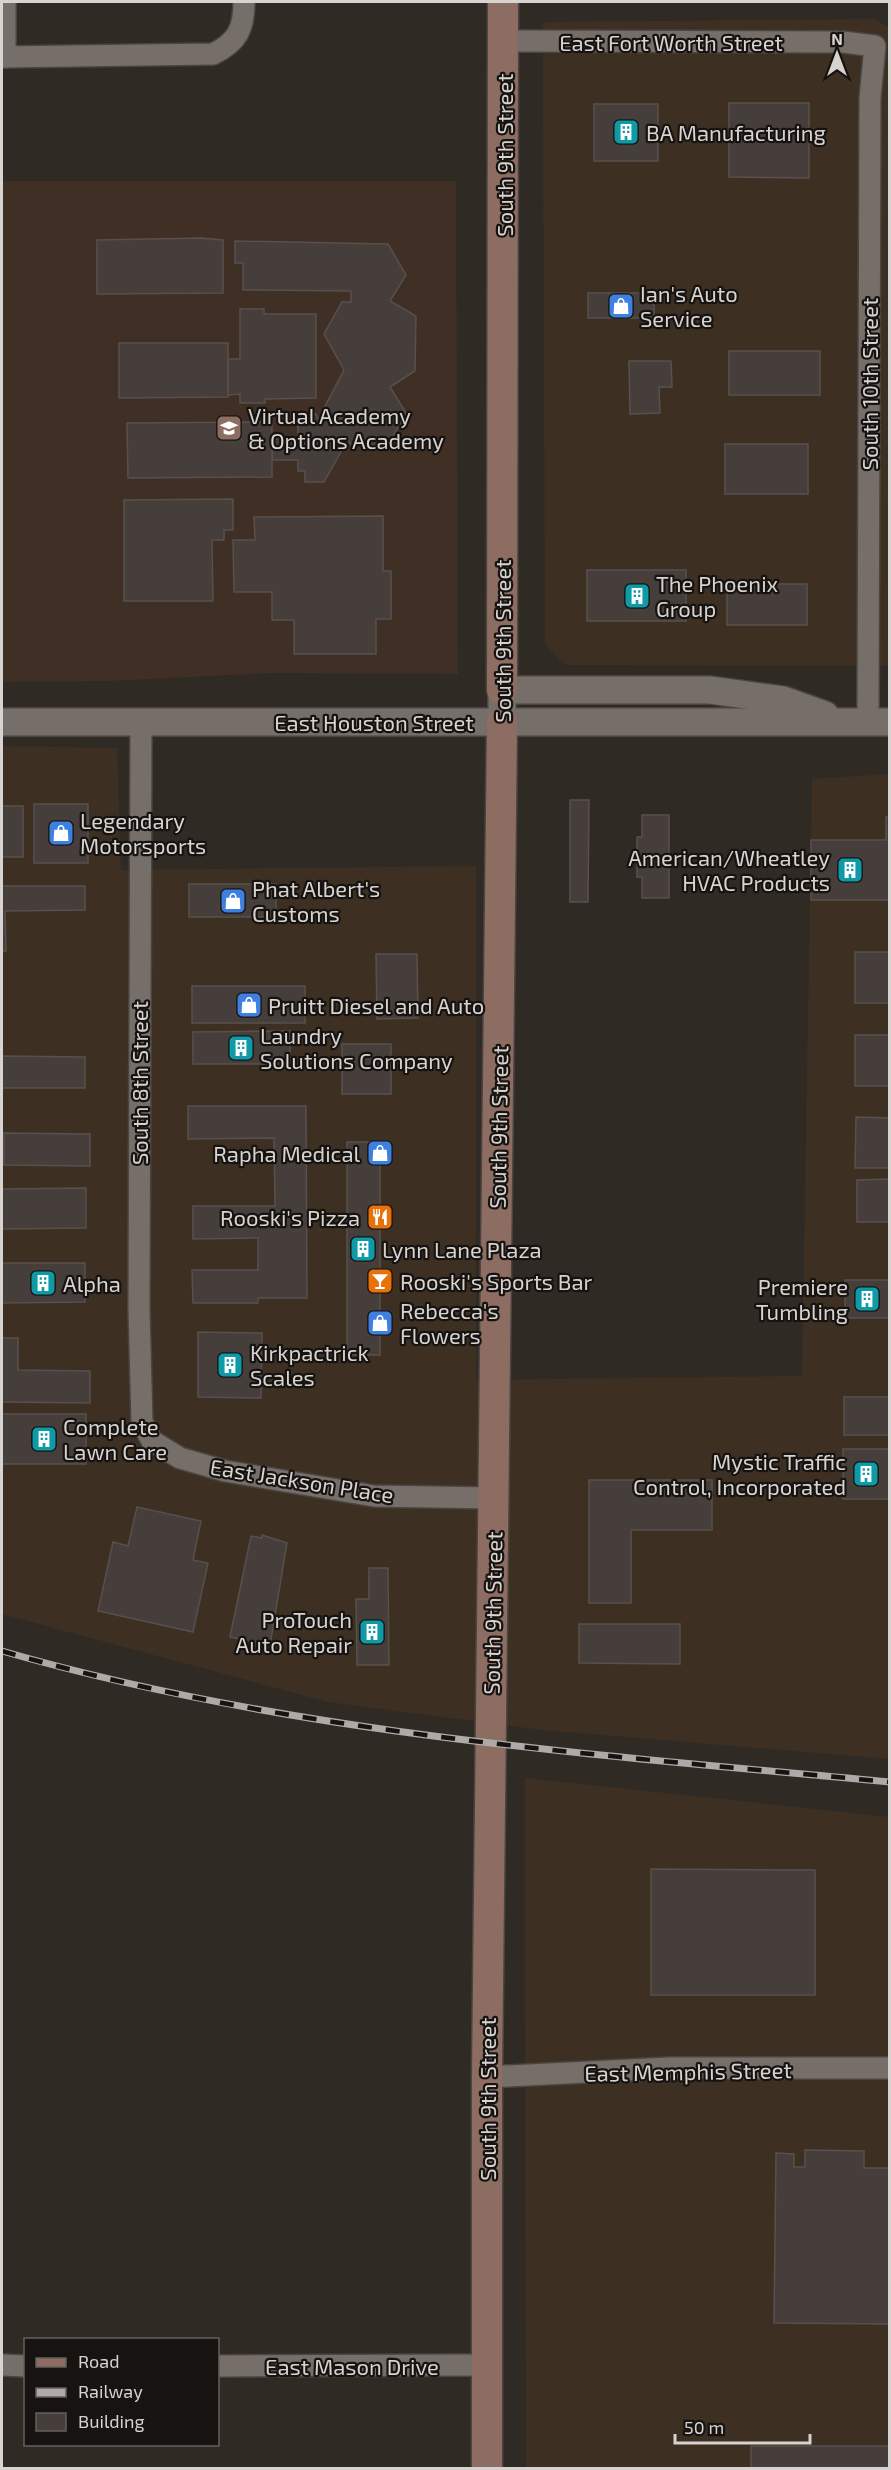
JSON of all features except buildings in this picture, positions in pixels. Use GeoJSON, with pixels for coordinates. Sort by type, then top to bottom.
{"type":"FeatureCollection","features":[{"type":"Feature","properties":{"kind":"main road","name":"South 9th Street"},"geometry":{"type":"LineString","coordinates":[[502,690],[503,2]]}},
{"type":"Feature","properties":{"kind":"main road","name":"South 9th Street"},"geometry":{"type":"LineString","coordinates":[[487,2469],[487,2077],[502,722]]}},
{"type":"Feature","properties":{"kind":"street"},"geometry":{"type":"LineString","coordinates":[[5,2],[3,57],[200,56],[219,51],[235,40],[244,20],[244,2]]}},
{"type":"Feature","properties":{"kind":"street","name":"East Fort Worth Street"},"geometry":{"type":"LineString","coordinates":[[504,41],[843,42],[875,46]]}},
{"type":"Feature","properties":{"kind":"street","name":"South 10th Street"},"geometry":{"type":"LineString","coordinates":[[866,722],[870,98],[875,46]]}},
{"type":"Feature","properties":{"kind":"street"},"geometry":{"type":"LineString","coordinates":[[502,690],[710,690],[783,700],[866,722]]}},
{"type":"Feature","properties":{"kind":"street","name":"South 9th Street"},"geometry":{"type":"LineString","coordinates":[[502,690],[502,722]]}},
{"type":"Feature","properties":{"kind":"street","name":"East Houston Street"},"geometry":{"type":"LineString","coordinates":[[2,722],[866,722]]}},
{"type":"Feature","properties":{"kind":"street","name":"South 8th Street"},"geometry":{"type":"LineString","coordinates":[[141,722],[139,1393],[142,1422],[152,1441]]}},
{"type":"Feature","properties":{"kind":"street","name":"East Jackson Place"},"geometry":{"type":"LineString","coordinates":[[152,1441],[180,1458],[267,1479],[374,1496],[494,1498]]}},
{"type":"Feature","properties":{"kind":"street","name":"East Memphis Street"},"geometry":{"type":"LineString","coordinates":[[487,2077],[669,2068],[890,2068]]}},
{"type":"Feature","properties":{"kind":"street","name":"East Mason Drive"},"geometry":{"type":"LineString","coordinates":[[219,2366],[486,2365]]}},
{"type":"Feature","properties":{"kind":"street"},"geometry":{"type":"LineString","coordinates":[[2,2366],[24,2366]]}},
{"type":"Feature","properties":{"kind":"shaded area"},"geometry":{"type":"Polygon","coordinates":[[[874,19],[889,27],[889,666],[566,665],[545,645],[543,22],[874,19]]]}},
{"type":"Feature","properties":{"kind":"shaded area","name":"Virtual Academy & Options Academy"},"geometry":{"type":"Polygon","coordinates":[[[2,181],[456,181],[458,674],[272,673],[109,681],[2,682],[2,181]]]}},
{"type":"Feature","properties":{"kind":"shaded area"},"geometry":{"type":"Polygon","coordinates":[[[2,746],[117,748],[121,870],[476,866],[476,1380],[802,1376],[812,779],[889,774],[889,1759],[543,1730],[328,1702],[2,1614],[2,746]]]}},
{"type":"Feature","properties":{"kind":"shaded area"},"geometry":{"type":"Polygon","coordinates":[[[525,1778],[889,1817],[889,2468],[526,2468],[525,1778]]]}},
{"type":"Feature","properties":{"kind":"railway"},"geometry":{"type":"LineString","coordinates":[[2,1651],[111,1679],[221,1703],[331,1722],[554,1750],[890,1782]]}},
{"type":"Feature","properties":{"kind":"place","name":"BA Manufacturing"},"geometry":{"type":"Point","coordinates":[626,132]}},
{"type":"Feature","properties":{"kind":"place","name":"Ian's Auto Service"},"geometry":{"type":"Point","coordinates":[621,306]}},
{"type":"Feature","properties":{"kind":"place","name":"Virtual Academy & Options Academy"},"geometry":{"type":"Point","coordinates":[229,428]}},
{"type":"Feature","properties":{"kind":"place","name":"The Phoenix Group"},"geometry":{"type":"Point","coordinates":[637,596]}},
{"type":"Feature","properties":{"kind":"place","name":"Legendary Motorsports"},"geometry":{"type":"Point","coordinates":[61,833]}},
{"type":"Feature","properties":{"kind":"place","name":"American/Wheatley HVAC Products"},"geometry":{"type":"Point","coordinates":[850,870]}},
{"type":"Feature","properties":{"kind":"place","name":"Phat Albert's Customs"},"geometry":{"type":"Point","coordinates":[233,901]}},
{"type":"Feature","properties":{"kind":"place","name":"Pruitt Diesel and Auto"},"geometry":{"type":"Point","coordinates":[249,1005]}},
{"type":"Feature","properties":{"kind":"place","name":"Laundry Solutions Company"},"geometry":{"type":"Point","coordinates":[241,1048]}},
{"type":"Feature","properties":{"kind":"place","name":"Rapha Medical"},"geometry":{"type":"Point","coordinates":[380,1153]}},
{"type":"Feature","properties":{"kind":"place","name":"Rooski's Pizza"},"geometry":{"type":"Point","coordinates":[380,1217]}},
{"type":"Feature","properties":{"kind":"place","name":"Lynn Lane Plaza"},"geometry":{"type":"Point","coordinates":[363,1249]}},
{"type":"Feature","properties":{"kind":"place","name":"Rooski's Sports Bar"},"geometry":{"type":"Point","coordinates":[380,1281]}},
{"type":"Feature","properties":{"kind":"place","name":"Alpha"},"geometry":{"type":"Point","coordinates":[43,1283]}},
{"type":"Feature","properties":{"kind":"place","name":"Premiere Tumbling"},"geometry":{"type":"Point","coordinates":[867,1299]}},
{"type":"Feature","properties":{"kind":"place","name":"Rebecca's Flowers"},"geometry":{"type":"Point","coordinates":[380,1323]}},
{"type":"Feature","properties":{"kind":"place","name":"Kirkpactrick Scales"},"geometry":{"type":"Point","coordinates":[230,1365]}},
{"type":"Feature","properties":{"kind":"place","name":"Complete Lawn Care"},"geometry":{"type":"Point","coordinates":[44,1439]}},
{"type":"Feature","properties":{"kind":"place","name":"Mystic Traffic Control, Incorporated"},"geometry":{"type":"Point","coordinates":[866,1474]}},
{"type":"Feature","properties":{"kind":"place","name":"ProTouch Auto Repair"},"geometry":{"type":"Point","coordinates":[372,1632]}}]}
